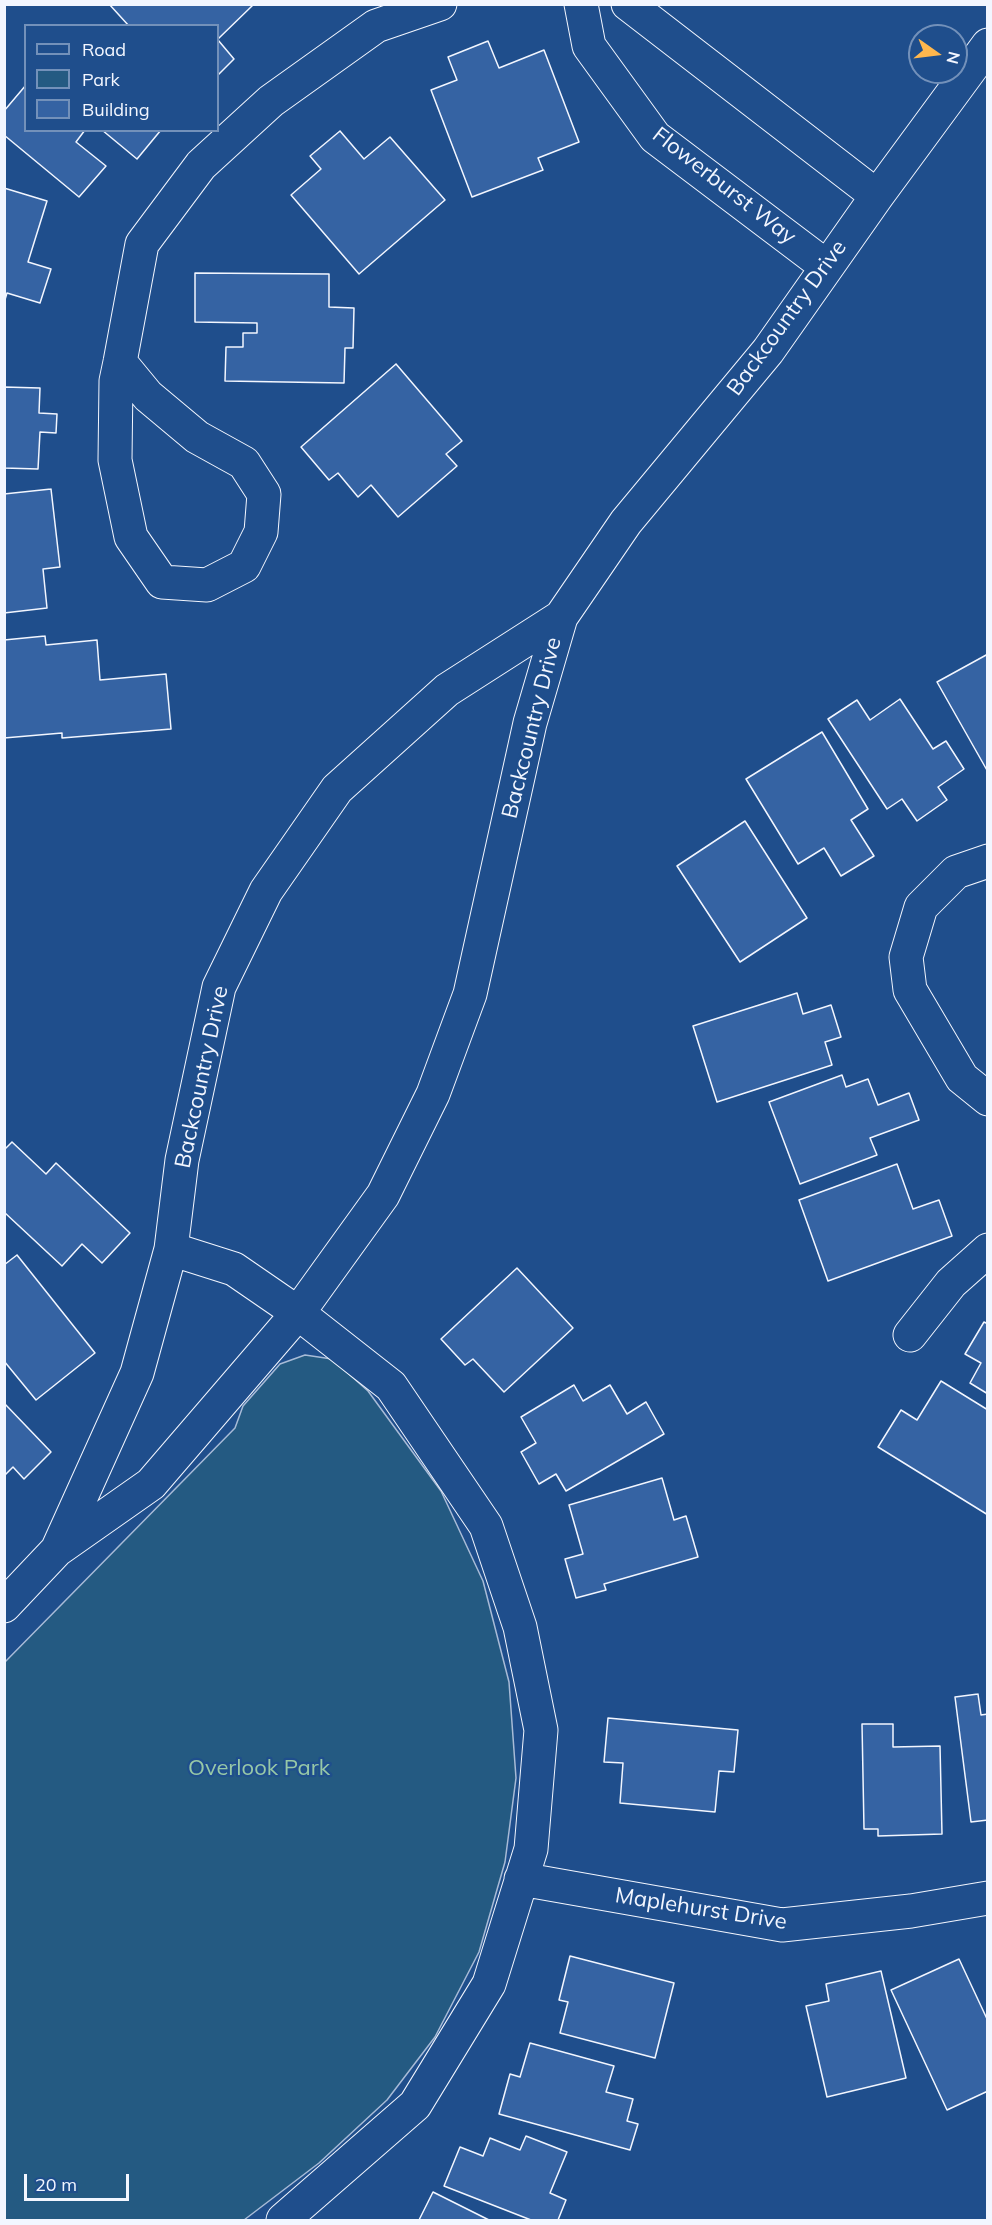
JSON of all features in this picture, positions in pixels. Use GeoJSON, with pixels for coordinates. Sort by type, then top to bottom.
{"type":"FeatureCollection","features":[{"type":"Feature","properties":{"kind":"street"},"geometry":{"type":"LineString","coordinates":[[120,362],[148,396],[197,437],[244,463],[264,494],[261,532],[244,566],[207,585],[162,582],[132,537],[115,460],[116,381],[142,244],[201,165],[272,101],[376,26],[440,4]]}},
{"type":"Feature","properties":{"kind":"street","name":"Flowerburst Way"},"geometry":{"type":"LineString","coordinates":[[581,4],[589,46],[655,136],[827,267]]}},
{"type":"Feature","properties":{"kind":"street"},"geometry":{"type":"LineString","coordinates":[[628,4],[877,196]]}},
{"type":"Feature","properties":{"kind":"street","name":"Backcountry Drive"},"geometry":{"type":"LineString","coordinates":[[4,1606],[57,1550],[151,1484],[298,1313],[383,1195],[437,1083],[470,993],[530,723],[561,617],[626,522],[768,351],[987,45]]}},
{"type":"Feature","properties":{"kind":"street","name":"Backcountry Drive"},"geometry":{"type":"LineString","coordinates":[[57,1550],[137,1373],[171,1250],[182,1160],[219,987],[266,891],[336,789],[447,690],[561,617]]}},
{"type":"Feature","properties":{"kind":"street"},"geometry":{"type":"LineString","coordinates":[[987,861],[956,872],[921,907],[906,957],[910,990],[962,1078],[987,1099]]}},
{"type":"Feature","properties":{"kind":"street"},"geometry":{"type":"LineString","coordinates":[[171,1250],[234,1269],[298,1313],[391,1386],[486,1526],[520,1627],[541,1730],[531,1849],[489,1984],[415,2105],[283,2220]]}},
{"type":"Feature","properties":{"kind":"street"},"geometry":{"type":"LineString","coordinates":[[910,1335],[951,1283],[987,1250]]}},
{"type":"Feature","properties":{"kind":"street","name":"Maplehurst Drive"},"geometry":{"type":"LineString","coordinates":[[521,1880],[782,1925],[911,1911],[987,1898]]}},
{"type":"Feature","properties":{"kind":"green space","name":"Overlook Park"},"geometry":{"type":"Polygon","coordinates":[[[305,1355],[332,1359],[368,1391],[441,1491],[483,1581],[509,1682],[516,1778],[505,1862],[479,1952],[435,2037],[387,2100],[319,2163],[244,2220],[5,2220],[4,1663],[235,1428],[243,1406],[280,1364],[305,1355]]]}},
{"type":"Feature","properties":{"kind":"building"},"geometry":{"type":"Polygon","coordinates":[[[109,4],[253,4],[219,38],[219,24],[127,24],[109,4]]]}},
{"type":"Feature","properties":{"kind":"building"},"geometry":{"type":"Polygon","coordinates":[[[219,41],[234,59],[219,74],[219,41]]]}},
{"type":"Feature","properties":{"kind":"building"},"geometry":{"type":"Polygon","coordinates":[[[488,41],[499,68],[544,50],[579,142],[538,158],[543,170],[472,197],[431,90],[457,80],[448,57],[488,41]]]}},
{"type":"Feature","properties":{"kind":"building"},"geometry":{"type":"Polygon","coordinates":[[[24,87],[24,132],[84,132],[76,142],[106,166],[79,197],[4,135],[4,111],[24,87]]]}},
{"type":"Feature","properties":{"kind":"building"},"geometry":{"type":"Polygon","coordinates":[[[340,131],[364,159],[390,137],[445,200],[359,274],[291,195],[321,169],[310,156],[340,131]]]}},
{"type":"Feature","properties":{"kind":"building"},"geometry":{"type":"Polygon","coordinates":[[[104,132],[159,132],[137,159],[104,132]]]}},
{"type":"Feature","properties":{"kind":"building"},"geometry":{"type":"Polygon","coordinates":[[[4,188],[47,201],[28,262],[51,269],[40,303],[7,293],[4,303],[4,188]]]}},
{"type":"Feature","properties":{"kind":"building"},"geometry":{"type":"Polygon","coordinates":[[[195,273],[329,274],[329,307],[354,308],[353,348],[345,348],[344,383],[225,381],[226,347],[243,347],[243,333],[257,333],[257,323],[195,322],[195,273]]]}},
{"type":"Feature","properties":{"kind":"building"},"geometry":{"type":"Polygon","coordinates":[[[396,364],[462,441],[446,454],[457,466],[398,517],[371,485],[358,497],[338,473],[329,480],[301,447],[396,364]]]}},
{"type":"Feature","properties":{"kind":"building"},"geometry":{"type":"Polygon","coordinates":[[[4,387],[40,388],[39,413],[57,414],[56,433],[40,432],[38,469],[4,468],[4,387]]]}},
{"type":"Feature","properties":{"kind":"building"},"geometry":{"type":"Polygon","coordinates":[[[51,489],[60,567],[43,569],[47,608],[4,613],[4,494],[51,489]]]}},
{"type":"Feature","properties":{"kind":"building"},"geometry":{"type":"Polygon","coordinates":[[[45,636],[46,645],[97,640],[100,680],[166,674],[171,729],[62,738],[62,733],[4,738],[4,640],[45,636]]]}},
{"type":"Feature","properties":{"kind":"building"},"geometry":{"type":"Polygon","coordinates":[[[988,654],[988,772],[937,682],[988,654]]]}},
{"type":"Feature","properties":{"kind":"building"},"geometry":{"type":"Polygon","coordinates":[[[900,699],[933,749],[946,741],[964,769],[938,787],[947,800],[917,821],[902,799],[887,809],[828,719],[857,700],[870,720],[900,699]]]}},
{"type":"Feature","properties":{"kind":"building"},"geometry":{"type":"Polygon","coordinates":[[[822,732],[868,809],[851,820],[874,856],[841,876],[824,848],[798,864],[746,779],[822,732]]]}},
{"type":"Feature","properties":{"kind":"building"},"geometry":{"type":"Polygon","coordinates":[[[745,821],[807,918],[740,962],[677,866],[745,821]]]}},
{"type":"Feature","properties":{"kind":"building"},"geometry":{"type":"Polygon","coordinates":[[[797,993],[803,1014],[831,1005],[841,1037],[825,1042],[832,1065],[717,1102],[693,1026],[797,993]]]}},
{"type":"Feature","properties":{"kind":"building"},"geometry":{"type":"Polygon","coordinates":[[[842,1075],[846,1087],[868,1079],[878,1105],[909,1093],[919,1120],[870,1138],[877,1155],[800,1184],[769,1102],[842,1075]]]}},
{"type":"Feature","properties":{"kind":"building"},"geometry":{"type":"Polygon","coordinates":[[[12,1142],[46,1174],[56,1163],[130,1233],[102,1263],[82,1244],[62,1266],[4,1212],[4,1150],[12,1142]]]}},
{"type":"Feature","properties":{"kind":"building"},"geometry":{"type":"Polygon","coordinates":[[[897,1164],[913,1209],[939,1200],[952,1236],[828,1281],[799,1200],[897,1164]]]}},
{"type":"Feature","properties":{"kind":"building"},"geometry":{"type":"Polygon","coordinates":[[[17,1255],[95,1353],[36,1400],[4,1361],[4,1265],[17,1255]]]}},
{"type":"Feature","properties":{"kind":"building"},"geometry":{"type":"Polygon","coordinates":[[[517,1268],[573,1328],[504,1392],[473,1359],[465,1365],[441,1339],[517,1268]]]}},
{"type":"Feature","properties":{"kind":"building"},"geometry":{"type":"Polygon","coordinates":[[[984,1322],[988,1324],[988,1394],[970,1383],[981,1363],[965,1354],[984,1322]]]}},
{"type":"Feature","properties":{"kind":"building"},"geometry":{"type":"Polygon","coordinates":[[[941,1381],[988,1410],[988,1515],[878,1447],[901,1410],[917,1420],[941,1381]]]}},
{"type":"Feature","properties":{"kind":"building"},"geometry":{"type":"Polygon","coordinates":[[[574,1385],[583,1401],[610,1385],[627,1414],[646,1402],[664,1434],[566,1491],[556,1474],[539,1484],[521,1452],[536,1443],[521,1417],[574,1385]]]}},
{"type":"Feature","properties":{"kind":"building"},"geometry":{"type":"Polygon","coordinates":[[[4,1403],[51,1452],[24,1479],[13,1467],[4,1476],[4,1403]]]}},
{"type":"Feature","properties":{"kind":"building"},"geometry":{"type":"Polygon","coordinates":[[[662,1478],[674,1520],[686,1516],[698,1557],[604,1584],[606,1590],[576,1598],[565,1559],[583,1554],[569,1505],[662,1478]]]}},
{"type":"Feature","properties":{"kind":"building"},"geometry":{"type":"Polygon","coordinates":[[[978,1694],[981,1715],[988,1714],[988,1820],[971,1822],[955,1697],[978,1694]]]}},
{"type":"Feature","properties":{"kind":"building"},"geometry":{"type":"Polygon","coordinates":[[[608,1718],[738,1730],[734,1772],[719,1771],[715,1812],[620,1803],[623,1763],[604,1762],[608,1718]]]}},
{"type":"Feature","properties":{"kind":"building"},"geometry":{"type":"Polygon","coordinates":[[[862,1724],[893,1724],[893,1747],[940,1746],[942,1834],[878,1836],[878,1829],[864,1829],[862,1724]]]}},
{"type":"Feature","properties":{"kind":"building"},"geometry":{"type":"Polygon","coordinates":[[[570,1956],[674,1983],[655,2058],[560,2033],[568,2002],[559,2000],[570,1956]]]}},
{"type":"Feature","properties":{"kind":"building"},"geometry":{"type":"Polygon","coordinates":[[[959,1959],[988,2021],[988,2091],[947,2110],[891,1990],[959,1959]]]}},
{"type":"Feature","properties":{"kind":"building"},"geometry":{"type":"Polygon","coordinates":[[[881,1971],[906,2078],[827,2097],[806,2006],[829,2001],[826,1984],[881,1971]]]}},
{"type":"Feature","properties":{"kind":"building"},"geometry":{"type":"Polygon","coordinates":[[[530,2043],[614,2066],[606,2092],[633,2099],[627,2121],[638,2124],[630,2150],[499,2114],[510,2074],[520,2077],[530,2043]]]}},
{"type":"Feature","properties":{"kind":"building"},"geometry":{"type":"Polygon","coordinates":[[[526,2136],[567,2152],[550,2193],[566,2200],[558,2220],[531,2220],[444,2186],[460,2147],[483,2156],[490,2138],[520,2150],[526,2136]]]}},
{"type":"Feature","properties":{"kind":"building"},"geometry":{"type":"Polygon","coordinates":[[[433,2192],[489,2220],[419,2220],[433,2192]]]}}]}
